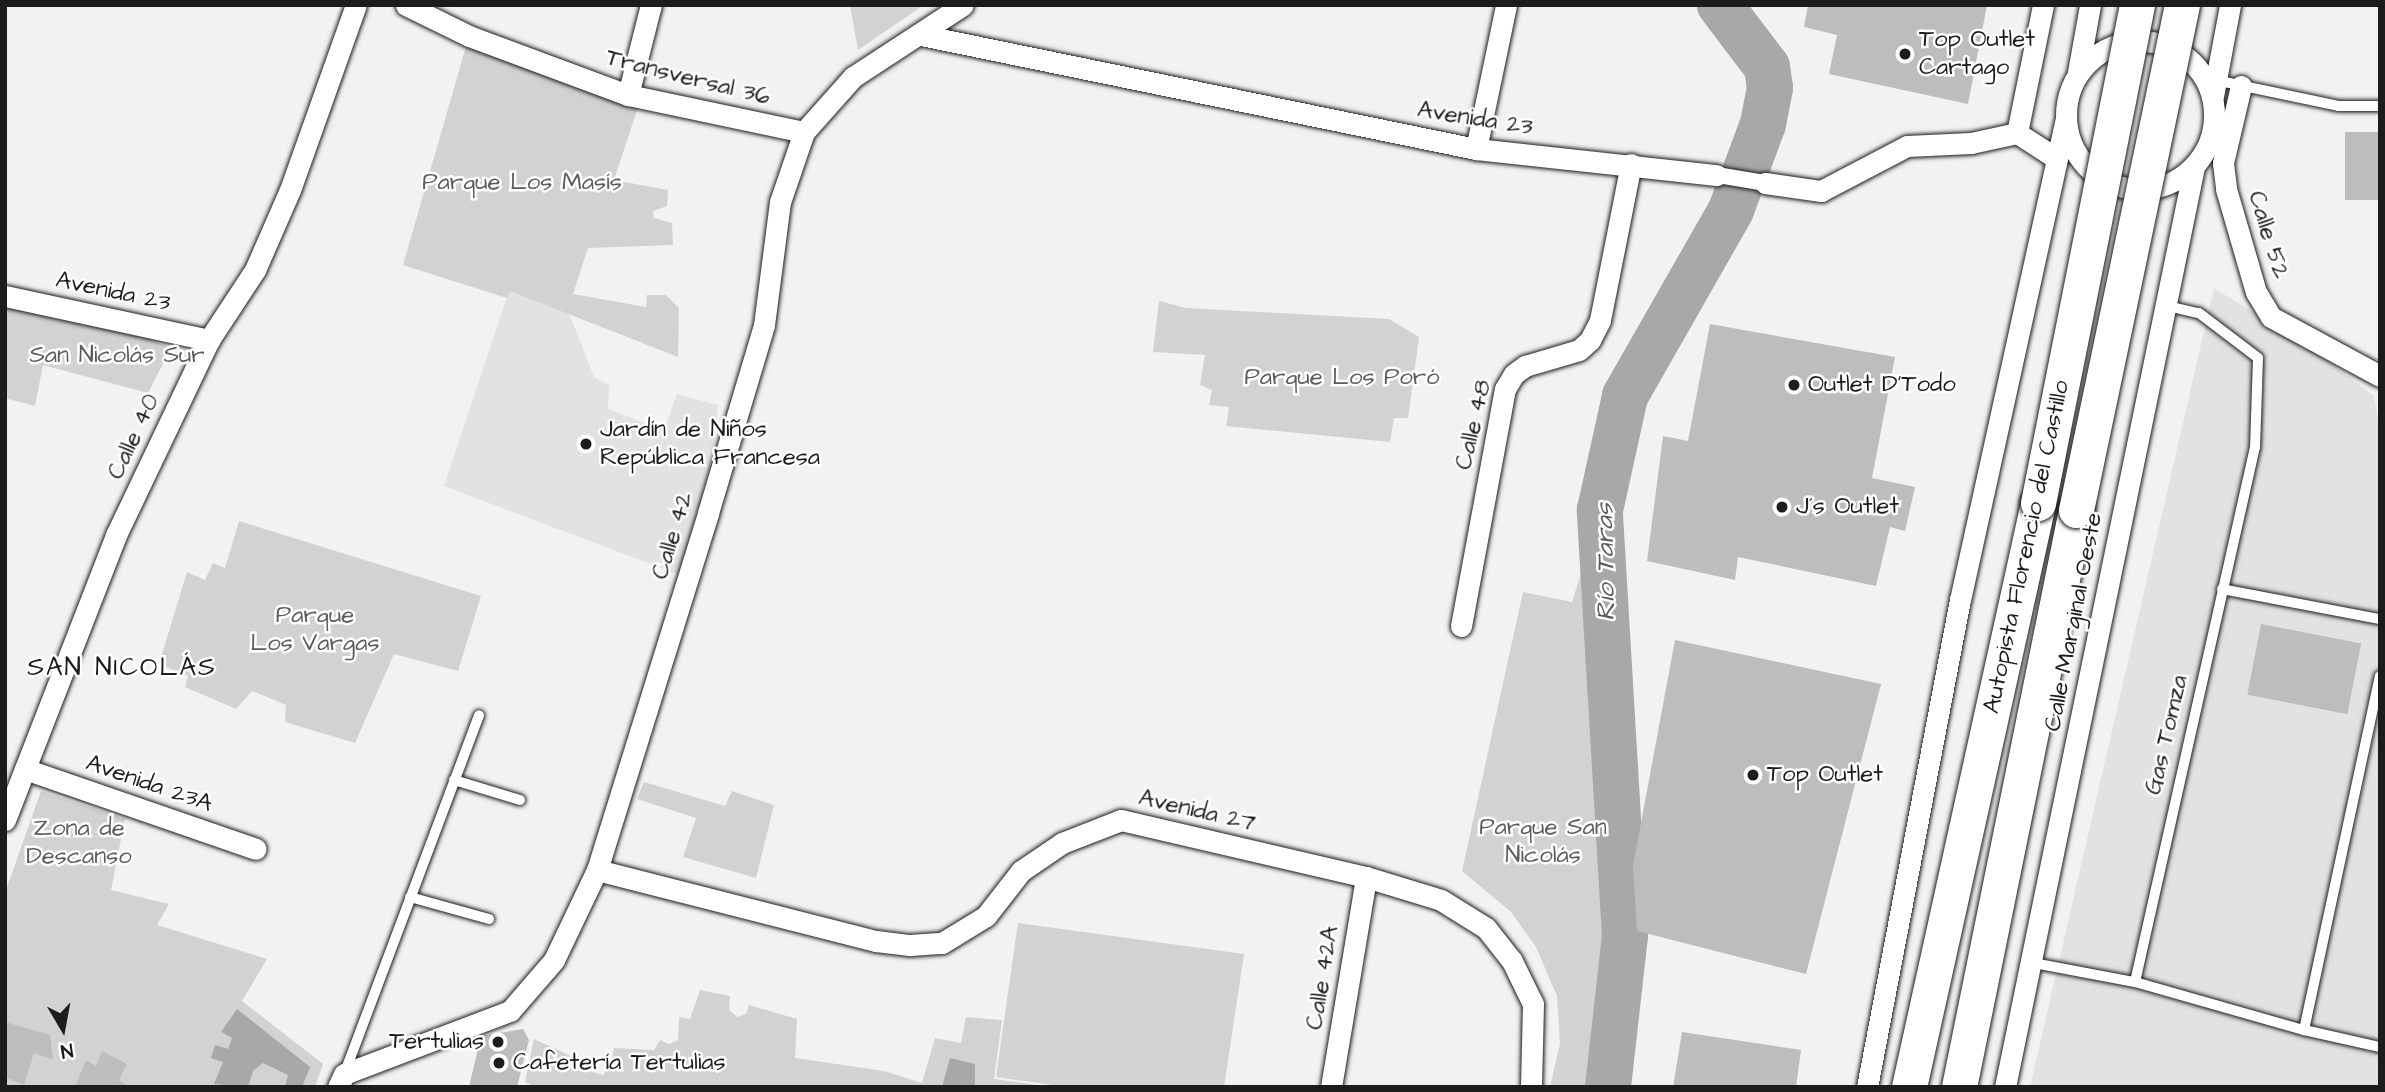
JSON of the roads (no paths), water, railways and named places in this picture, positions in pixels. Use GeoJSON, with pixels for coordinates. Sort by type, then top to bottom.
{"type":"FeatureCollection","features":[{"type":"Feature","properties":{"kind":"highway","name":"Autopista Florencio del Castillo"},"geometry":{"type":"LineString","coordinates":[[1909,1087],[2038,503],[2137,5]]}},
{"type":"Feature","properties":{"kind":"highway","name":"Autopista Florencio del Castillo"},"geometry":{"type":"LineString","coordinates":[[1959,1087],[2182,5]]}},
{"type":"Feature","properties":{"kind":"street","name":"Calle 40"},"geometry":{"type":"LineString","coordinates":[[5,821],[116,535],[209,340],[265,247],[355,5]]}},
{"type":"Feature","properties":{"kind":"street","name":"Transversal 36"},"geometry":{"type":"LineString","coordinates":[[406,5],[469,36],[628,95],[804,132]]}},
{"type":"Feature","properties":{"kind":"street"},"geometry":{"type":"LineString","coordinates":[[628,95],[651,5]]}},
{"type":"Feature","properties":{"kind":"street"},"geometry":{"type":"LineString","coordinates":[[804,132],[853,78],[963,5]]}},
{"type":"Feature","properties":{"kind":"street"},"geometry":{"type":"LineString","coordinates":[[1476,149],[1506,5]]}},
{"type":"Feature","properties":{"kind":"street"},"geometry":{"type":"LineString","coordinates":[[2043,5],[2017,133],[2056,158]]}},
{"type":"Feature","properties":{"kind":"street"},"geometry":{"type":"LineString","coordinates":[[1867,1087],[1960,600],[2065,121],[2067,95],[2078,72],[2091,5]]}},
{"type":"Feature","properties":{"kind":"street"},"geometry":{"type":"LineString","coordinates":[[2065,121],[2070,144],[2084,165],[2103,180],[2126,189],[2162,185],[2194,167],[2208,146],[2215,122],[2214,88],[2230,5]]}},
{"type":"Feature","properties":{"kind":"street","name":"Avenida 23"},"geometry":{"type":"LineString","coordinates":[[921,35],[1476,149],[1631,164],[1821,191],[1907,146],[1971,143],[2017,133]]}},
{"type":"Feature","properties":{"kind":"street"},"geometry":{"type":"LineString","coordinates":[[2078,72],[2095,55],[2117,44],[2141,40],[2165,44],[2186,56],[2214,88]]}},
{"type":"Feature","properties":{"kind":"street","name":"Calle 52"},"geometry":{"type":"LineString","coordinates":[[2241,86],[2223,163],[2226,190],[2256,292],[2271,317],[2380,376]]}},
{"type":"Feature","properties":{"kind":"street","name":"Calle 42"},"geometry":{"type":"LineString","coordinates":[[341,1080],[510,1011],[554,960],[597,870],[764,325],[780,202],[804,132]]}},
{"type":"Feature","properties":{"kind":"street","name":"Calle 48"},"geometry":{"type":"LineString","coordinates":[[1461,626],[1505,389],[1514,373],[1525,366],[1579,350],[1590,340],[1600,320],[1631,164]]}},
{"type":"Feature","properties":{"kind":"street","name":"Calle Marginal Oeste"},"geometry":{"type":"LineString","coordinates":[[2005,1087],[2034,962],[2163,305],[2194,167]]}},
{"type":"Feature","properties":{"kind":"street","name":"Avenida 23"},"geometry":{"type":"LineString","coordinates":[[5,296],[209,340]]}},
{"type":"Feature","properties":{"kind":"street","name":"Avenida 23A"},"geometry":{"type":"LineString","coordinates":[[25,769],[256,849]]}},
{"type":"Feature","properties":{"kind":"street","name":"Avenida 27"},"geometry":{"type":"LineString","coordinates":[[597,870],[876,941],[910,945],[942,943],[986,916],[1021,871],[1062,843],[1121,821],[1366,877],[1441,900],[1486,928],[1512,961],[1533,1004],[1531,1087]]}},
{"type":"Feature","properties":{"kind":"street","name":"Calle 42A"},"geometry":{"type":"LineString","coordinates":[[1331,1087],[1366,877]]}},
{"type":"Feature","properties":{"kind":"lane"},"geometry":{"type":"LineString","coordinates":[[2214,88],[2241,86],[2337,106],[2380,106]]}},
{"type":"Feature","properties":{"kind":"lane","name":"Gas Tomza"},"geometry":{"type":"LineString","coordinates":[[2135,982],[2255,447],[2258,358],[2199,313],[2163,305]]}},
{"type":"Feature","properties":{"kind":"lane"},"geometry":{"type":"LineString","coordinates":[[2222,589],[2380,619]]}},
{"type":"Feature","properties":{"kind":"lane"},"geometry":{"type":"LineString","coordinates":[[2304,1030],[2380,676]]}},
{"type":"Feature","properties":{"kind":"lane"},"geometry":{"type":"LineString","coordinates":[[341,1080],[479,715]]}},
{"type":"Feature","properties":{"kind":"lane"},"geometry":{"type":"LineString","coordinates":[[454,780],[520,800]]}},
{"type":"Feature","properties":{"kind":"lane"},"geometry":{"type":"LineString","coordinates":[[410,897],[489,919]]}},
{"type":"Feature","properties":{"kind":"lane"},"geometry":{"type":"LineString","coordinates":[[2034,962],[2135,982],[2304,1030],[2380,1046]]}},
{"type":"Feature","properties":{"kind":"waterway","name":"Río Taras"},"geometry":{"type":"LineString","coordinates":[[1608,1087],[1625,936],[1600,510],[1625,396],[1731,210],[1763,124],[1770,88],[1767,67],[1720,5]]}},
{"type":"Feature","properties":{"kind":"place","name":"Top Outlet Cartago"},"geometry":{"type":"Point","coordinates":[1905,54]}},
{"type":"Feature","properties":{"kind":"place","name":"Outlet D'Todo"},"geometry":{"type":"Point","coordinates":[1794,385]}},
{"type":"Feature","properties":{"kind":"place","name":"Jardín de Niños República Francesa"},"geometry":{"type":"Point","coordinates":[586,444]}},
{"type":"Feature","properties":{"kind":"place","name":"J´s Outlet"},"geometry":{"type":"Point","coordinates":[1782,507]}},
{"type":"Feature","properties":{"kind":"place","name":"Top Outlet"},"geometry":{"type":"Point","coordinates":[1753,775]}},
{"type":"Feature","properties":{"kind":"place","name":"Tertulias"},"geometry":{"type":"Point","coordinates":[498,1042]}},
{"type":"Feature","properties":{"kind":"place","name":"Cafetería Tertulias"},"geometry":{"type":"Point","coordinates":[499,1063]}},
{"type":"Feature","properties":{"kind":"district","name":"SAN NICOLÁS"},"geometry":{"type":"Point","coordinates":[122,668]}},
{"type":"Feature","properties":{"kind":"park label","name":"Parque Los Masís"},"geometry":{"type":"Point","coordinates":[522,183]}},
{"type":"Feature","properties":{"kind":"park label","name":"San Nicolás Sur"},"geometry":{"type":"Point","coordinates":[117,356]}},
{"type":"Feature","properties":{"kind":"park label","name":"Parque Los Poró"},"geometry":{"type":"Point","coordinates":[1342,378]}},
{"type":"Feature","properties":{"kind":"park label","name":"Parque Los Vargas"},"geometry":{"type":"Point","coordinates":[315,630]}},
{"type":"Feature","properties":{"kind":"park label","name":"Parque San Nicolás"},"geometry":{"type":"Point","coordinates":[1543,842]}},
{"type":"Feature","properties":{"kind":"park label","name":"Zona de Descanso"},"geometry":{"type":"Point","coordinates":[79,843]}}]}
